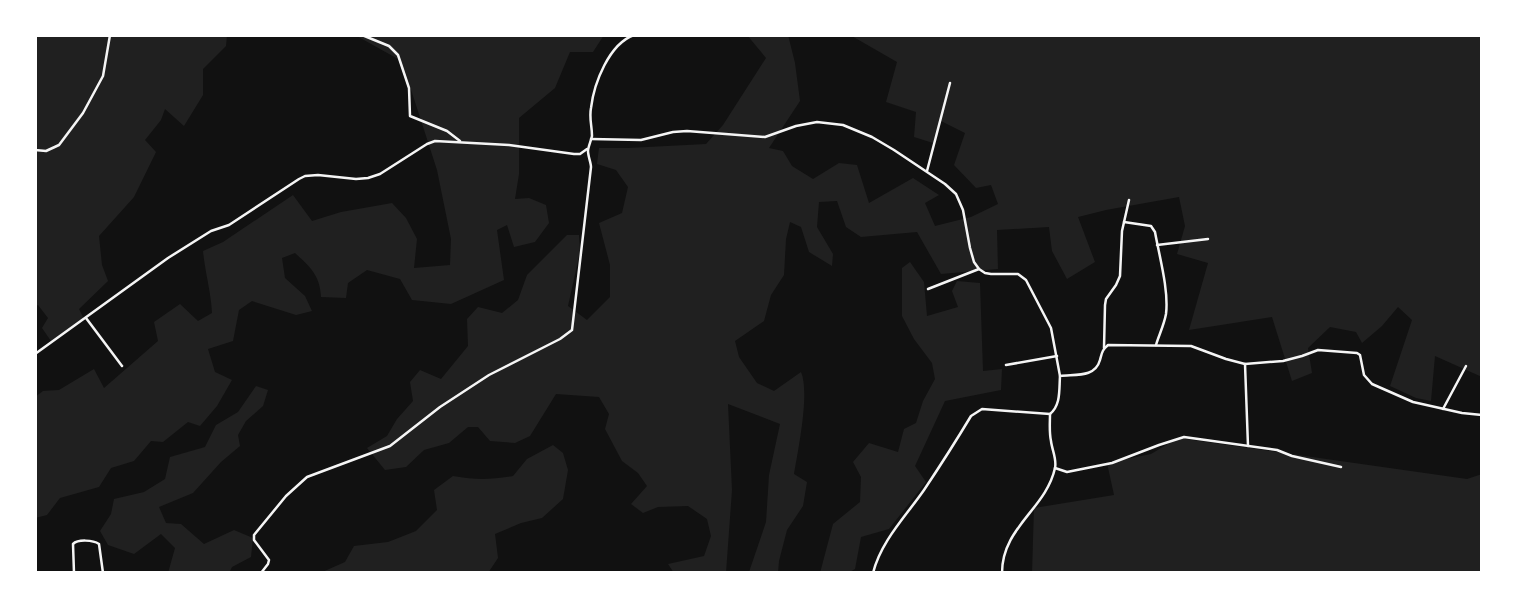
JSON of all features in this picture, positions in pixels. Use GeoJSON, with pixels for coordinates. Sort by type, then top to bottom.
{"type":"FeatureCollection","features":[{"type":"Feature","properties":{"kind":"street"},"geometry":{"type":"LineString","coordinates":[[35,150],[46,151],[60,145],[83,113],[103,76],[110,35]]}},
{"type":"Feature","properties":{"kind":"street"},"geometry":{"type":"LineString","coordinates":[[362,35],[389,46],[398,55],[409,88],[410,116],[447,131],[460,141]]}},
{"type":"Feature","properties":{"kind":"street"},"geometry":{"type":"LineString","coordinates":[[35,354],[168,258],[211,231],[229,225],[305,176],[368,178],[380,174],[431,142],[460,141],[580,154],[587,149],[591,139],[590,109],[604,68],[617,47],[634,35]]}},
{"type":"Feature","properties":{"kind":"street"},"geometry":{"type":"LineString","coordinates":[[926,172],[950,83]]}},
{"type":"Feature","properties":{"kind":"street"},"geometry":{"type":"LineString","coordinates":[[591,139],[641,140],[687,131],[765,137],[807,123],[828,122],[843,125],[894,150],[951,189],[963,210],[970,248],[979,269],[991,274],[1018,274],[1026,280],[1049,323],[1059,376],[1058,404],[1055,410],[1049,414],[982,408],[976,411],[900,522],[873,573]]}},
{"type":"Feature","properties":{"kind":"street"},"geometry":{"type":"LineString","coordinates":[[261,573],[268,560],[254,540],[254,535],[300,482],[316,472],[390,446],[440,407],[489,375],[560,339],[572,330],[592,167],[587,149]]}},
{"type":"Feature","properties":{"kind":"street"},"geometry":{"type":"LineString","coordinates":[[1059,376],[1090,373],[1097,368],[1104,348],[1106,299],[1120,276],[1122,231],[1129,200]]}},
{"type":"Feature","properties":{"kind":"street"},"geometry":{"type":"LineString","coordinates":[[1125,222],[1151,226],[1155,232],[1166,306],[1156,345]]}},
{"type":"Feature","properties":{"kind":"street"},"geometry":{"type":"LineString","coordinates":[[1157,245],[1208,239]]}},
{"type":"Feature","properties":{"kind":"street"},"geometry":{"type":"LineString","coordinates":[[928,289],[979,269]]}},
{"type":"Feature","properties":{"kind":"street"},"geometry":{"type":"LineString","coordinates":[[85,317],[122,366]]}},
{"type":"Feature","properties":{"kind":"street"},"geometry":{"type":"LineString","coordinates":[[1104,348],[1108,345],[1191,346],[1245,364],[1283,361],[1318,350],[1357,353],[1360,355],[1364,375],[1372,384],[1413,402],[1482,415]]}},
{"type":"Feature","properties":{"kind":"street"},"geometry":{"type":"LineString","coordinates":[[1006,365],[1056,356]]}},
{"type":"Feature","properties":{"kind":"street"},"geometry":{"type":"LineString","coordinates":[[1245,364],[1248,446]]}},
{"type":"Feature","properties":{"kind":"street"},"geometry":{"type":"LineString","coordinates":[[1443,409],[1466,366]]}},
{"type":"Feature","properties":{"kind":"street"},"geometry":{"type":"LineString","coordinates":[[1002,573],[1005,553],[1012,535],[1043,497],[1055,468],[1049,414]]}},
{"type":"Feature","properties":{"kind":"street"},"geometry":{"type":"LineString","coordinates":[[1055,468],[1067,472],[1112,463],[1181,438],[1277,450],[1341,467]]}},
{"type":"Feature","properties":{"kind":"street"},"geometry":{"type":"LineString","coordinates":[[74,573],[74,544],[78,541],[99,544],[103,573]]}},
{"type":"Feature","properties":{"kind":"shaded area"},"geometry":{"type":"Polygon","coordinates":[[[37,35],[227,35],[226,46],[203,69],[203,95],[184,126],[165,109],[161,120],[145,140],[156,152],[134,197],[99,236],[102,265],[108,281],[79,309],[84,319],[51,341],[42,328],[48,318],[38,305],[35,307],[37,35]]]}},
{"type":"Feature","properties":{"kind":"shaded area"},"geometry":{"type":"Polygon","coordinates":[[[355,35],[604,35],[593,52],[570,52],[555,88],[519,118],[519,174],[515,199],[529,198],[546,205],[549,223],[535,242],[514,247],[507,225],[497,230],[504,280],[451,304],[412,300],[400,279],[367,270],[348,283],[346,298],[321,297],[316,277],[295,253],[282,258],[285,278],[305,296],[312,311],[296,315],[252,301],[239,310],[233,341],[208,349],[215,372],[232,380],[217,406],[200,426],[188,422],[163,442],[151,441],[134,461],[111,468],[99,487],[60,498],[47,515],[35,518],[35,397],[43,391],[59,390],[94,369],[104,388],[158,341],[154,322],[180,304],[198,321],[212,313],[203,251],[223,242],[293,195],[312,221],[341,212],[392,203],[406,218],[417,239],[414,268],[450,265],[451,239],[437,170],[405,71],[398,59],[355,35]]]}},
{"type":"Feature","properties":{"kind":"shaded area"},"geometry":{"type":"Polygon","coordinates":[[[747,35],[788,35],[795,63],[800,101],[769,148],[783,151],[792,166],[813,179],[839,163],[857,165],[869,203],[913,178],[939,195],[925,203],[935,226],[971,217],[998,204],[991,185],[976,188],[954,165],[965,133],[941,121],[933,143],[914,137],[916,112],[886,102],[897,62],[850,35],[1482,35],[1482,377],[1435,356],[1431,401],[1416,398],[1390,386],[1412,320],[1398,307],[1382,326],[1362,343],[1356,332],[1330,327],[1308,348],[1312,373],[1292,381],[1272,317],[1189,330],[1208,263],[1177,254],[1185,226],[1179,197],[1078,217],[1095,262],[1067,279],[1052,251],[1049,227],[997,230],[998,269],[941,274],[917,232],[861,237],[846,227],[837,201],[819,202],[817,227],[833,254],[832,266],[809,252],[801,227],[790,222],[784,275],[771,295],[764,321],[735,341],[739,357],[757,383],[774,391],[801,372],[803,381],[802,422],[794,474],[807,482],[803,506],[787,530],[778,573],[749,572],[766,522],[769,475],[780,424],[728,404],[732,490],[726,573],[674,573],[668,564],[704,556],[711,536],[707,519],[688,506],[658,507],[643,513],[631,504],[647,486],[638,473],[622,461],[605,429],[609,414],[599,397],[556,394],[530,436],[515,443],[490,441],[478,427],[468,427],[449,443],[424,450],[406,467],[385,470],[367,448],[387,436],[397,419],[413,401],[410,382],[420,370],[441,379],[468,346],[467,319],[478,307],[502,313],[518,300],[527,275],[567,235],[579,235],[580,252],[568,306],[587,320],[610,297],[610,265],[599,223],[622,213],[628,187],[616,170],[597,164],[599,148],[706,144],[723,125],[766,58],[747,35]]]}},
{"type":"Feature","properties":{"kind":"shaded area"},"geometry":{"type":"Polygon","coordinates":[[[910,262],[924,282],[927,316],[958,307],[952,291],[957,281],[980,283],[983,371],[1002,369],[1001,390],[945,401],[915,466],[926,482],[889,529],[861,537],[855,569],[848,573],[820,573],[833,524],[860,502],[861,477],[853,462],[869,443],[898,452],[904,429],[916,423],[923,401],[935,379],[932,363],[914,339],[902,316],[902,268],[910,262]]]}},
{"type":"Feature","properties":{"kind":"shaded area"},"geometry":{"type":"Polygon","coordinates":[[[256,386],[268,390],[263,406],[246,421],[238,435],[240,446],[221,462],[193,493],[159,507],[166,523],[181,524],[204,544],[234,530],[253,538],[251,557],[232,567],[229,573],[168,573],[175,548],[161,534],[134,554],[108,545],[100,531],[111,514],[114,499],[144,492],[165,479],[170,457],[205,447],[216,425],[238,412],[256,386]]]}},
{"type":"Feature","properties":{"kind":"shaded area"},"geometry":{"type":"Polygon","coordinates":[[[1178,438],[1467,479],[1482,474],[1482,573],[1032,573],[1034,508],[1114,495],[1107,463],[1151,454],[1178,438]]]}},
{"type":"Feature","properties":{"kind":"shaded area"},"geometry":{"type":"Polygon","coordinates":[[[553,445],[563,453],[568,470],[563,499],[542,518],[495,534],[498,558],[488,573],[320,573],[345,562],[354,546],[388,542],[416,531],[437,510],[434,490],[453,476],[483,479],[513,476],[527,459],[553,445]]]}}]}
